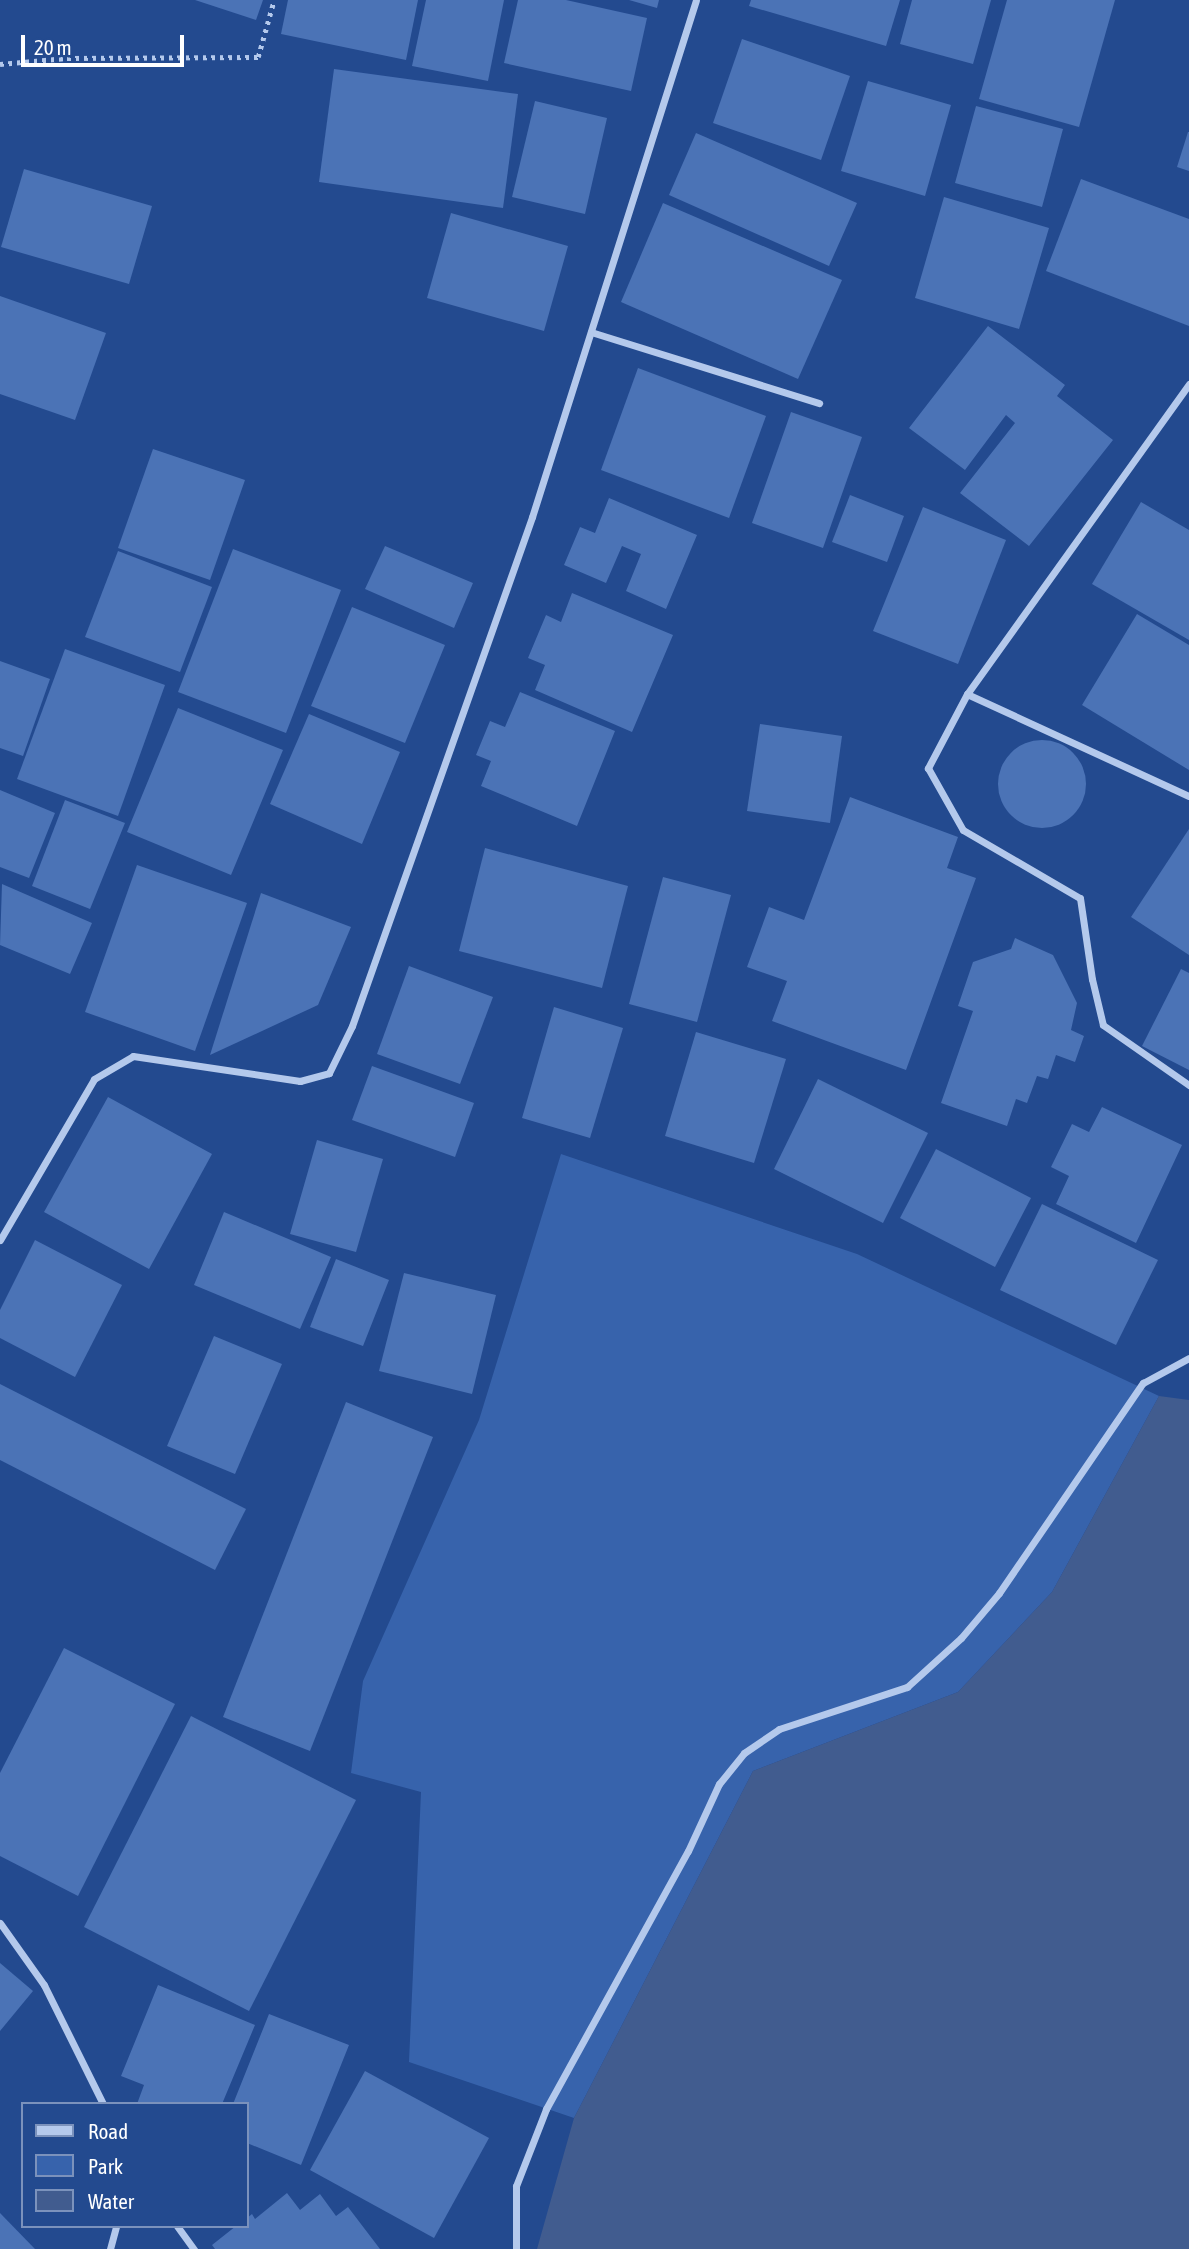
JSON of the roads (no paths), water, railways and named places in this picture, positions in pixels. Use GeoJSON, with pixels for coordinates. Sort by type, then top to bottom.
{"type":"FeatureCollection","features":[{"type":"Feature","properties":{"kind":"street"},"geometry":{"type":"LineString","coordinates":[[0,1240],[94,1079],[132,1056],[300,1081],[330,1073],[352,1026],[528,530],[696,0]]}},
{"type":"Feature","properties":{"kind":"street"},"geometry":{"type":"LineString","coordinates":[[591,332],[819,403]]}},
{"type":"Feature","properties":{"kind":"street"},"geometry":{"type":"LineString","coordinates":[[1189,384],[967,694],[928,768],[963,830],[1080,898],[1091,979],[1103,1025],[1189,1085]]}},
{"type":"Feature","properties":{"kind":"street"},"geometry":{"type":"LineString","coordinates":[[967,694],[1189,796]]}},
{"type":"Feature","properties":{"kind":"street"},"geometry":{"type":"LineString","coordinates":[[516,2249],[516,2186],[546,2109],[688,1851],[719,1784],[744,1752],[779,1729],[906,1687],[961,1638],[999,1593],[1143,1383],[1189,1358]]}},
{"type":"Feature","properties":{"kind":"street"},"geometry":{"type":"LineString","coordinates":[[0,1923],[44,1986],[102,2102]]}},
{"type":"Feature","properties":{"kind":"street"},"geometry":{"type":"LineString","coordinates":[[110,2249],[116,2228]]}},
{"type":"Feature","properties":{"kind":"street"},"geometry":{"type":"LineString","coordinates":[[178,2228],[194,2249]]}},
{"type":"Feature","properties":{"kind":"water"},"geometry":{"type":"Polygon","coordinates":[[[1159,1396],[1189,1400],[1189,2249],[537,2249],[574,2118],[753,1771],[958,1692],[1052,1592],[1159,1396]]]}}]}
